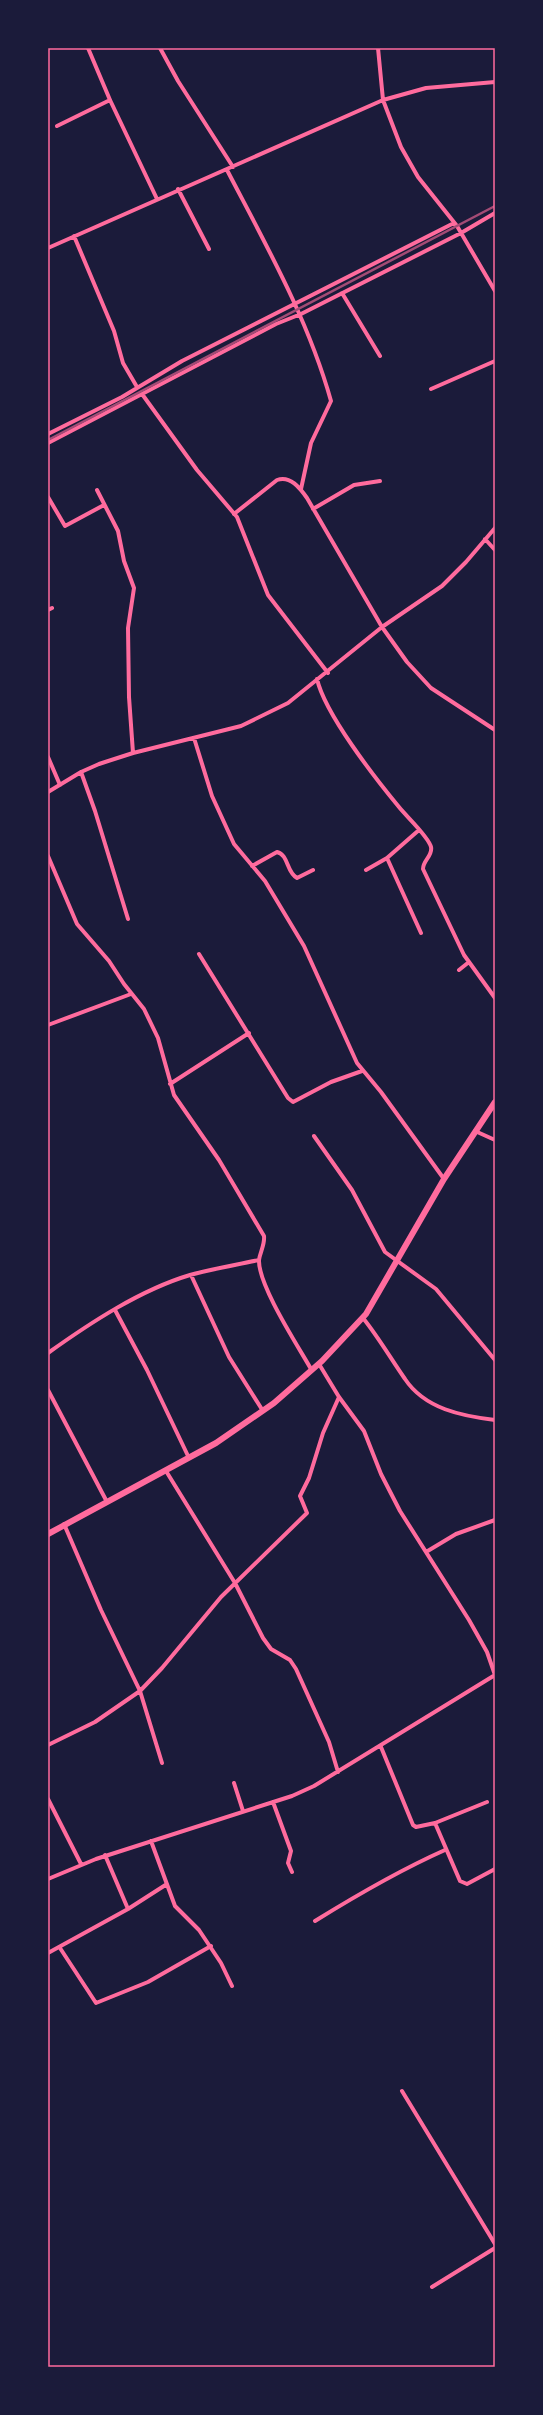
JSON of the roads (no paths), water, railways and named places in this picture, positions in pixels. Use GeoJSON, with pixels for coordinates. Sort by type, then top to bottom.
{"type":"FeatureCollection","features":[{"type":"Feature","properties":{"kind":"main road"},"geometry":{"type":"LineString","coordinates":[[49,1532],[189,1458],[263,1411],[318,1364],[363,1318],[398,1261],[444,1180],[495,1102]]}},
{"type":"Feature","properties":{"kind":"street"},"geometry":{"type":"LineString","coordinates":[[88,48],[110,100],[157,199]]}},
{"type":"Feature","properties":{"kind":"street"},"geometry":{"type":"LineString","coordinates":[[160,48],[178,81],[233,167]]}},
{"type":"Feature","properties":{"kind":"street"},"geometry":{"type":"LineString","coordinates":[[378,48],[383,100],[402,147],[418,176],[461,232],[495,291]]}},
{"type":"Feature","properties":{"kind":"street"},"geometry":{"type":"LineString","coordinates":[[48,248],[178,189],[227,170],[383,100],[426,88],[495,82]]}},
{"type":"Feature","properties":{"kind":"street"},"geometry":{"type":"LineString","coordinates":[[57,126],[110,100]]}},
{"type":"Feature","properties":{"kind":"street"},"geometry":{"type":"LineString","coordinates":[[227,170],[301,314],[331,400],[311,443],[301,489]]}},
{"type":"Feature","properties":{"kind":"street"},"geometry":{"type":"LineString","coordinates":[[178,189],[209,249]]}},
{"type":"Feature","properties":{"kind":"street"},"geometry":{"type":"LineString","coordinates":[[48,443],[276,324],[301,314],[495,213]]}},
{"type":"Feature","properties":{"kind":"street"},"geometry":{"type":"LineString","coordinates":[[48,434],[137,387],[161,372],[296,303],[343,281],[454,222]]}},
{"type":"Feature","properties":{"kind":"street"},"geometry":{"type":"LineString","coordinates":[[74,236],[114,331],[123,363],[137,387]]}},
{"type":"Feature","properties":{"kind":"street"},"geometry":{"type":"LineString","coordinates":[[342,293],[380,356]]}},
{"type":"Feature","properties":{"kind":"street"},"geometry":{"type":"LineString","coordinates":[[431,389],[495,361]]}},
{"type":"Feature","properties":{"kind":"street"},"geometry":{"type":"LineString","coordinates":[[142,394],[197,470],[234,514],[268,595],[328,673]]}},
{"type":"Feature","properties":{"kind":"street"},"geometry":{"type":"LineString","coordinates":[[234,514],[277,480],[289,480],[301,489],[382,627],[407,662],[431,688],[495,730]]}},
{"type":"Feature","properties":{"kind":"street"},"geometry":{"type":"LineString","coordinates":[[313,509],[354,485],[380,482]]}},
{"type":"Feature","properties":{"kind":"street"},"geometry":{"type":"LineString","coordinates":[[97,490],[118,531],[124,561],[134,588],[128,628],[129,697],[133,753]]}},
{"type":"Feature","properties":{"kind":"street"},"geometry":{"type":"LineString","coordinates":[[48,497],[65,526],[104,505]]}},
{"type":"Feature","properties":{"kind":"street"},"geometry":{"type":"LineString","coordinates":[[48,792],[81,772],[133,753],[253,722],[288,703],[328,673],[382,627],[442,586],[466,562],[495,528]]}},
{"type":"Feature","properties":{"kind":"street"},"geometry":{"type":"LineString","coordinates":[[485,539],[495,550]]}},
{"type":"Feature","properties":{"kind":"street"},"geometry":{"type":"LineString","coordinates":[[317,680],[319,689],[338,723],[393,800],[419,830],[432,849],[431,854],[423,864],[423,869],[469,962],[495,998]]}},
{"type":"Feature","properties":{"kind":"street"},"geometry":{"type":"LineString","coordinates":[[194,738],[215,803],[234,844],[265,880],[304,946],[362,1071],[381,1092],[444,1180]]}},
{"type":"Feature","properties":{"kind":"street"},"geometry":{"type":"LineString","coordinates":[[48,757],[60,785]]}},
{"type":"Feature","properties":{"kind":"street"},"geometry":{"type":"LineString","coordinates":[[81,772],[95,811],[128,919]]}},
{"type":"Feature","properties":{"kind":"street"},"geometry":{"type":"LineString","coordinates":[[366,870],[387,858],[419,830]]}},
{"type":"Feature","properties":{"kind":"street"},"geometry":{"type":"LineString","coordinates":[[252,866],[277,852],[284,857],[293,876],[297,878],[313,870]]}},
{"type":"Feature","properties":{"kind":"street"},"geometry":{"type":"LineString","coordinates":[[48,856],[77,924],[109,961],[131,994],[144,1009],[158,1038],[170,1084],[182,1109],[219,1160],[264,1236],[259,1260],[261,1271],[272,1299],[311,1369]]}},
{"type":"Feature","properties":{"kind":"street"},"geometry":{"type":"LineString","coordinates":[[387,858],[421,933]]}},
{"type":"Feature","properties":{"kind":"street"},"geometry":{"type":"LineString","coordinates":[[199,954],[288,1098],[293,1102],[331,1082],[362,1071]]}},
{"type":"Feature","properties":{"kind":"street"},"geometry":{"type":"LineString","coordinates":[[459,970],[469,962]]}},
{"type":"Feature","properties":{"kind":"street"},"geometry":{"type":"LineString","coordinates":[[48,1025],[131,994]]}},
{"type":"Feature","properties":{"kind":"street"},"geometry":{"type":"LineString","coordinates":[[170,1084],[249,1033]]}},
{"type":"Feature","properties":{"kind":"street"},"geometry":{"type":"LineString","coordinates":[[475,1131],[495,1140]]}},
{"type":"Feature","properties":{"kind":"street"},"geometry":{"type":"LineString","coordinates":[[314,1136],[352,1190],[380,1246],[385,1252],[436,1289],[495,1360]]}},
{"type":"Feature","properties":{"kind":"street"},"geometry":{"type":"LineString","coordinates":[[48,1353],[90,1324],[166,1284],[191,1275],[259,1260]]}},
{"type":"Feature","properties":{"kind":"street"},"geometry":{"type":"LineString","coordinates":[[191,1275],[229,1357],[263,1411]]}},
{"type":"Feature","properties":{"kind":"street"},"geometry":{"type":"LineString","coordinates":[[115,1310],[147,1370],[189,1458]]}},
{"type":"Feature","properties":{"kind":"street"},"geometry":{"type":"LineString","coordinates":[[363,1318],[387,1349],[405,1380],[417,1392],[436,1406],[459,1414],[495,1420]]}},
{"type":"Feature","properties":{"kind":"street"},"geometry":{"type":"LineString","coordinates":[[48,1879],[81,1864],[106,1855],[243,1812],[314,1786],[381,1747],[495,1675],[487,1652],[476,1633],[400,1511],[381,1474],[364,1431],[339,1397],[318,1364]]}},
{"type":"Feature","properties":{"kind":"street"},"geometry":{"type":"LineString","coordinates":[[48,1390],[107,1502]]}},
{"type":"Feature","properties":{"kind":"street"},"geometry":{"type":"LineString","coordinates":[[48,1745],[95,1722],[140,1690],[153,1678],[235,1582],[307,1513],[300,1496],[309,1478],[323,1433],[339,1397]]}},
{"type":"Feature","properties":{"kind":"street"},"geometry":{"type":"LineString","coordinates":[[166,1471],[235,1582],[271,1649],[290,1660],[299,1673],[329,1742],[338,1772]]}},
{"type":"Feature","properties":{"kind":"street"},"geometry":{"type":"LineString","coordinates":[[426,1552],[456,1534],[495,1520]]}},
{"type":"Feature","properties":{"kind":"street"},"geometry":{"type":"LineString","coordinates":[[64,1524],[101,1610],[140,1690],[162,1763]]}},
{"type":"Feature","properties":{"kind":"street"},"geometry":{"type":"LineString","coordinates":[[381,1747],[413,1825],[416,1827],[436,1823],[487,1802]]}},
{"type":"Feature","properties":{"kind":"street"},"geometry":{"type":"LineString","coordinates":[[234,1784],[243,1812]]}},
{"type":"Feature","properties":{"kind":"street"},"geometry":{"type":"LineString","coordinates":[[48,1799],[81,1864]]}},
{"type":"Feature","properties":{"kind":"street"},"geometry":{"type":"LineString","coordinates":[[273,1802],[291,1851],[288,1863],[292,1872]]}},
{"type":"Feature","properties":{"kind":"street"},"geometry":{"type":"LineString","coordinates":[[436,1823],[445,1850],[456,1875],[464,1884],[467,1884],[495,1870]]}},
{"type":"Feature","properties":{"kind":"street"},"geometry":{"type":"LineString","coordinates":[[151,1841],[175,1906],[199,1930],[210,1946],[232,1986]]}},
{"type":"Feature","properties":{"kind":"street"},"geometry":{"type":"LineString","coordinates":[[315,1921],[361,1893],[445,1850]]}},
{"type":"Feature","properties":{"kind":"street"},"geometry":{"type":"LineString","coordinates":[[106,1855],[128,1909]]}},
{"type":"Feature","properties":{"kind":"street"},"geometry":{"type":"LineString","coordinates":[[48,1953],[60,1948],[128,1909],[167,1884]]}},
{"type":"Feature","properties":{"kind":"street"},"geometry":{"type":"LineString","coordinates":[[60,1948],[96,2003],[148,1982],[210,1946]]}},
{"type":"Feature","properties":{"kind":"street"},"geometry":{"type":"LineString","coordinates":[[402,2091],[495,2244]]}},
{"type":"Feature","properties":{"kind":"street"},"geometry":{"type":"LineString","coordinates":[[432,2287],[495,2248]]}},
{"type":"Feature","properties":{"kind":"railway"},"geometry":{"type":"LineString","coordinates":[[48,440],[495,206]]}}]}
